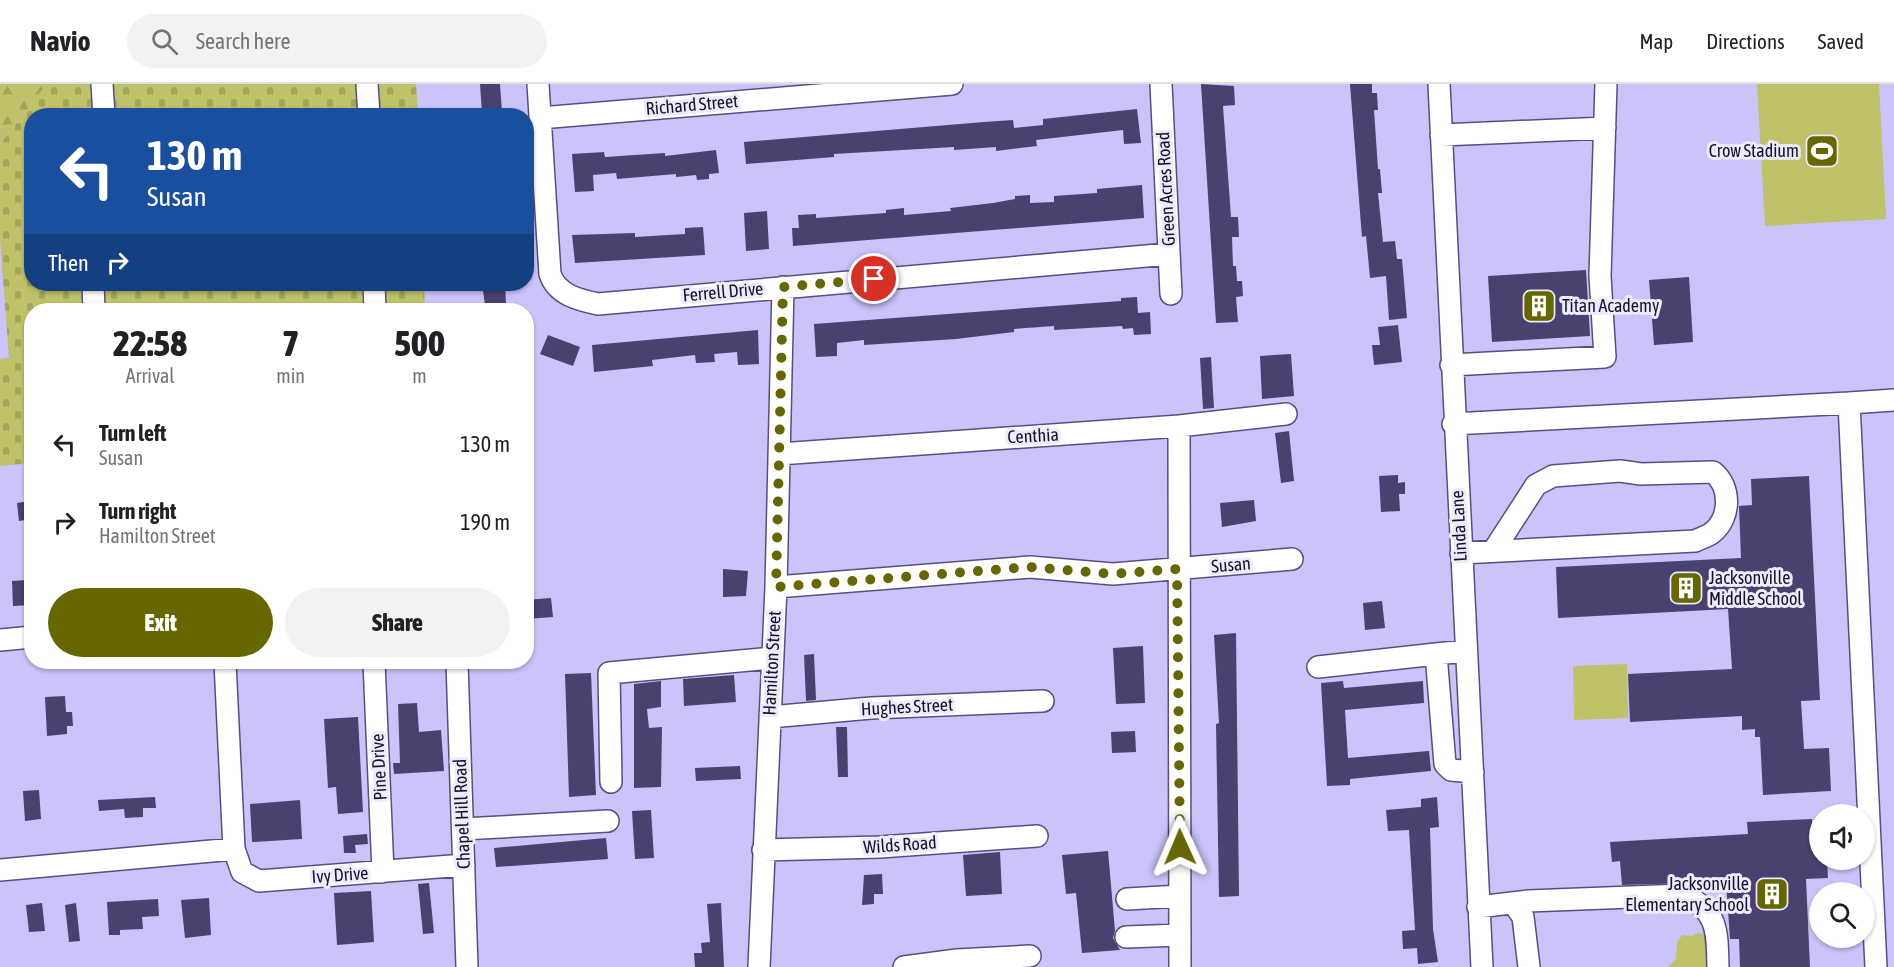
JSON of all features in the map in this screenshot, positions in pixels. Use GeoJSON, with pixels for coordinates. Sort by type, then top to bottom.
{"type":"FeatureCollection","features":[{"type":"Feature","properties":{"kind":"street"},"geometry":{"type":"LineString","coordinates":[[102,84],[104,108]]}},
{"type":"Feature","properties":{"kind":"street"},"geometry":{"type":"LineString","coordinates":[[367,84],[368,108]]}},
{"type":"Feature","properties":{"kind":"street","name":"Ferrell Drive"},"geometry":{"type":"LineString","coordinates":[[538,84],[548,262],[553,282],[571,297],[598,304],[1169,254]]}},
{"type":"Feature","properties":{"kind":"street","name":"Richard Street"},"geometry":{"type":"LineString","coordinates":[[540,118],[952,84]]}},
{"type":"Feature","properties":{"kind":"street","name":"Green Acres Road"},"geometry":{"type":"LineString","coordinates":[[1161,84],[1171,294]]}},
{"type":"Feature","properties":{"kind":"street","name":"Linda Lane"},"geometry":{"type":"LineString","coordinates":[[1438,84],[1453,424],[1482,967]]}},
{"type":"Feature","properties":{"kind":"street"},"geometry":{"type":"LineString","coordinates":[[1451,365],[1605,357],[1600,276],[1606,84]]}},
{"type":"Feature","properties":{"kind":"street"},"geometry":{"type":"LineString","coordinates":[[1441,135],[1605,128]]}},
{"type":"Feature","properties":{"kind":"street","name":"Hamilton Street"},"geometry":{"type":"LineString","coordinates":[[759,967],[776,587],[783,287]]}},
{"type":"Feature","properties":{"kind":"street"},"geometry":{"type":"LineString","coordinates":[[1453,424],[1894,400]]}},
{"type":"Feature","properties":{"kind":"street"},"geometry":{"type":"LineString","coordinates":[[1849,403],[1876,967]]}},
{"type":"Feature","properties":{"kind":"street","name":"Centhia"},"geometry":{"type":"LineString","coordinates":[[779,454],[1179,426],[1286,414]]}},
{"type":"Feature","properties":{"kind":"street"},"geometry":{"type":"LineString","coordinates":[[1179,426],[1177,569],[1180,967]]}},
{"type":"Feature","properties":{"kind":"street"},"geometry":{"type":"LineString","coordinates":[[1461,553],[1695,541],[1713,532],[1725,515],[1727,491],[1721,478],[1713,472],[1641,474],[1620,471],[1553,476],[1536,485],[1494,550]]}},
{"type":"Feature","properties":{"kind":"street","name":"Susan"},"geometry":{"type":"LineString","coordinates":[[776,587],[1030,567],[1113,574],[1292,559]]}},
{"type":"Feature","properties":{"kind":"street"},"geometry":{"type":"LineString","coordinates":[[0,640],[24,638]]}},
{"type":"Feature","properties":{"kind":"street"},"geometry":{"type":"LineString","coordinates":[[1318,667],[1466,651]]}},
{"type":"Feature","properties":{"kind":"street"},"geometry":{"type":"LineString","coordinates":[[1436,654],[1445,764],[1451,770],[1473,772]]}},
{"type":"Feature","properties":{"kind":"street"},"geometry":{"type":"LineString","coordinates":[[611,782],[609,672],[773,658]]}},
{"type":"Feature","properties":{"kind":"street","name":"Ivy Drive"},"geometry":{"type":"LineString","coordinates":[[225,669],[234,849],[242,872],[259,881],[464,865]]}},
{"type":"Feature","properties":{"kind":"street","name":"Pine Drive"},"geometry":{"type":"LineString","coordinates":[[374,669],[383,872]]}},
{"type":"Feature","properties":{"kind":"street","name":"Chapel Hill Road"},"geometry":{"type":"LineString","coordinates":[[457,669],[467,967]]}},
{"type":"Feature","properties":{"kind":"street","name":"Hughes Street"},"geometry":{"type":"LineString","coordinates":[[770,717],[871,708],[1043,701]]}},
{"type":"Feature","properties":{"kind":"street"},"geometry":{"type":"LineString","coordinates":[[463,830],[608,821]]}},
{"type":"Feature","properties":{"kind":"street","name":"Wilds Road"},"geometry":{"type":"LineString","coordinates":[[763,850],[880,847],[1037,836]]}},
{"type":"Feature","properties":{"kind":"street"},"geometry":{"type":"LineString","coordinates":[[0,870],[234,849]]}},
{"type":"Feature","properties":{"kind":"street"},"geometry":{"type":"LineString","coordinates":[[1478,907],[1528,901],[1683,895],[1698,902],[1711,915],[1717,936],[1718,967]]}},
{"type":"Feature","properties":{"kind":"street"},"geometry":{"type":"LineString","coordinates":[[1126,899],[1180,896]]}},
{"type":"Feature","properties":{"kind":"street"},"geometry":{"type":"LineString","coordinates":[[1514,904],[1523,917],[1529,967]]}},
{"type":"Feature","properties":{"kind":"street"},"geometry":{"type":"LineString","coordinates":[[1126,937],[1180,935]]}},
{"type":"Feature","properties":{"kind":"street"},"geometry":{"type":"LineString","coordinates":[[904,967],[957,960],[1030,956]]}},
{"type":"Feature","properties":{"kind":"green space"},"geometry":{"type":"Polygon","coordinates":[[[0,84],[47,84],[28,108],[24,108],[24,113],[0,144],[0,84]]]}},
{"type":"Feature","properties":{"kind":"green space"},"geometry":{"type":"Polygon","coordinates":[[[47,84],[416,84],[418,108],[28,108],[47,84]]]}},
{"type":"Feature","properties":{"kind":"green space","name":"Crow Stadium"},"geometry":{"type":"Polygon","coordinates":[[[1757,84],[1879,84],[1886,219],[1765,226],[1757,84]]]}},
{"type":"Feature","properties":{"kind":"green space"},"geometry":{"type":"Polygon","coordinates":[[[24,113],[24,291],[424,291],[425,303],[24,303],[24,464],[0,466],[0,359],[9,358],[0,240],[0,144],[24,113]]]}},
{"type":"Feature","properties":{"kind":"green space"},"geometry":{"type":"Polygon","coordinates":[[[1627,664],[1628,718],[1574,720],[1573,666],[1627,664]]]}},
{"type":"Feature","properties":{"kind":"green space"},"geometry":{"type":"Polygon","coordinates":[[[1698,933],[1708,935],[1710,967],[1668,967],[1676,959],[1677,943],[1682,935],[1691,936],[1698,933]]]}},
{"type":"Feature","properties":{"kind":"building"},"geometry":{"type":"Polygon","coordinates":[[[480,84],[500,84],[502,108],[482,108],[480,84]]]}},
{"type":"Feature","properties":{"kind":"building"},"geometry":{"type":"Polygon","coordinates":[[[1201,84],[1234,86],[1235,105],[1223,106],[1231,217],[1238,217],[1239,237],[1232,237],[1233,266],[1236,266],[1237,281],[1242,281],[1243,296],[1236,297],[1238,322],[1216,323],[1201,84]]]}},
{"type":"Feature","properties":{"kind":"building"},"geometry":{"type":"Polygon","coordinates":[[[1350,84],[1372,84],[1372,93],[1377,93],[1378,110],[1374,110],[1382,193],[1378,193],[1383,242],[1395,241],[1397,259],[1402,259],[1407,318],[1389,320],[1386,276],[1370,278],[1366,236],[1362,237],[1350,84]]]}},
{"type":"Feature","properties":{"kind":"building"},"geometry":{"type":"Polygon","coordinates":[[[1137,109],[1141,143],[1124,144],[1123,130],[1036,140],[1037,146],[996,151],[996,147],[954,150],[954,147],[834,154],[834,157],[746,164],[744,142],[1013,120],[1014,128],[1043,125],[1043,119],[1137,109]]]}},
{"type":"Feature","properties":{"kind":"building"},"geometry":{"type":"Polygon","coordinates":[[[716,150],[719,173],[709,174],[709,179],[697,180],[696,175],[676,177],[676,174],[617,179],[616,173],[593,175],[594,191],[575,192],[572,154],[604,152],[605,157],[665,153],[665,156],[716,150]]]}},
{"type":"Feature","properties":{"kind":"building"},"geometry":{"type":"Polygon","coordinates":[[[1142,185],[1144,218],[793,246],[792,228],[799,228],[798,215],[816,214],[816,218],[886,213],[886,210],[904,208],[904,215],[951,211],[950,208],[1015,199],[1015,196],[1030,195],[1030,203],[1054,202],[1054,196],[1097,193],[1097,189],[1142,185]]]}},
{"type":"Feature","properties":{"kind":"building"},"geometry":{"type":"Polygon","coordinates":[[[767,211],[769,249],[746,251],[744,213],[767,211]]]}},
{"type":"Feature","properties":{"kind":"building"},"geometry":{"type":"Polygon","coordinates":[[[703,227],[705,255],[575,263],[572,235],[635,233],[635,237],[685,234],[685,228],[703,227]]]}},
{"type":"Feature","properties":{"kind":"building","name":"Titan Academy"},"geometry":{"type":"Polygon","coordinates":[[[1586,270],[1590,336],[1492,342],[1488,276],[1586,270]]]}},
{"type":"Feature","properties":{"kind":"building"},"geometry":{"type":"Polygon","coordinates":[[[1689,277],[1693,342],[1654,345],[1649,280],[1689,277]]]}},
{"type":"Feature","properties":{"kind":"building"},"geometry":{"type":"Polygon","coordinates":[[[483,291],[505,291],[506,303],[485,303],[483,291]]]}},
{"type":"Feature","properties":{"kind":"building"},"geometry":{"type":"Polygon","coordinates":[[[1137,297],[1138,313],[1150,312],[1151,334],[1134,335],[1133,328],[1123,329],[1122,326],[1054,330],[1054,326],[1014,329],[1014,332],[956,339],[864,345],[864,340],[837,343],[837,356],[816,357],[814,324],[1121,301],[1121,298],[1137,297]]]}},
{"type":"Feature","properties":{"kind":"building"},"geometry":{"type":"Polygon","coordinates":[[[1398,325],[1402,362],[1374,365],[1372,345],[1380,345],[1378,327],[1398,325]]]}},
{"type":"Feature","properties":{"kind":"building"},"geometry":{"type":"Polygon","coordinates":[[[758,330],[759,364],[738,365],[737,352],[714,354],[715,362],[696,363],[695,355],[652,360],[653,366],[594,372],[592,345],[758,330]]]}},
{"type":"Feature","properties":{"kind":"building"},"geometry":{"type":"Polygon","coordinates":[[[548,335],[580,347],[573,366],[540,354],[548,335]]]}},
{"type":"Feature","properties":{"kind":"building"},"geometry":{"type":"Polygon","coordinates":[[[1291,354],[1294,396],[1262,399],[1260,356],[1291,354]]]}},
{"type":"Feature","properties":{"kind":"building"},"geometry":{"type":"Polygon","coordinates":[[[1211,357],[1214,408],[1203,409],[1200,358],[1211,357]]]}},
{"type":"Feature","properties":{"kind":"building"},"geometry":{"type":"Polygon","coordinates":[[[1289,431],[1294,481],[1281,483],[1275,433],[1289,431]]]}},
{"type":"Feature","properties":{"kind":"building"},"geometry":{"type":"Polygon","coordinates":[[[1398,475],[1398,483],[1405,482],[1405,494],[1399,494],[1400,511],[1381,512],[1379,476],[1398,475]]]}},
{"type":"Feature","properties":{"kind":"building","name":"Jacksonville Middle School"},"geometry":{"type":"Polygon","coordinates":[[[1809,476],[1820,700],[1801,701],[1804,749],[1829,748],[1831,791],[1763,795],[1760,737],[1755,737],[1755,729],[1742,730],[1742,716],[1630,722],[1628,674],[1732,669],[1728,609],[1558,618],[1556,567],[1741,558],[1739,506],[1752,505],[1751,479],[1809,476]]]}},
{"type":"Feature","properties":{"kind":"building"},"geometry":{"type":"Polygon","coordinates":[[[1254,500],[1256,521],[1222,527],[1220,503],[1254,500]]]}},
{"type":"Feature","properties":{"kind":"building"},"geometry":{"type":"Polygon","coordinates":[[[24,502],[24,520],[19,521],[17,503],[24,502]]]}},
{"type":"Feature","properties":{"kind":"building"},"geometry":{"type":"Polygon","coordinates":[[[723,569],[748,571],[746,596],[723,597],[723,569]]]}},
{"type":"Feature","properties":{"kind":"building"},"geometry":{"type":"Polygon","coordinates":[[[24,580],[24,605],[13,606],[12,581],[24,580]]]}},
{"type":"Feature","properties":{"kind":"building"},"geometry":{"type":"Polygon","coordinates":[[[551,598],[553,617],[534,618],[534,599],[551,598]]]}},
{"type":"Feature","properties":{"kind":"building"},"geometry":{"type":"Polygon","coordinates":[[[1382,601],[1385,628],[1365,630],[1363,603],[1382,601]]]}},
{"type":"Feature","properties":{"kind":"building"},"geometry":{"type":"Polygon","coordinates":[[[1236,633],[1239,896],[1219,897],[1216,724],[1219,723],[1214,635],[1236,633]]]}},
{"type":"Feature","properties":{"kind":"building"},"geometry":{"type":"Polygon","coordinates":[[[1143,646],[1145,703],[1116,704],[1113,648],[1143,646]]]}},
{"type":"Feature","properties":{"kind":"building"},"geometry":{"type":"Polygon","coordinates":[[[814,654],[816,700],[806,701],[804,655],[814,654]]]}},
{"type":"Feature","properties":{"kind":"building"},"geometry":{"type":"Polygon","coordinates":[[[591,673],[596,795],[569,797],[565,674],[591,673]]]}},
{"type":"Feature","properties":{"kind":"building"},"geometry":{"type":"Polygon","coordinates":[[[734,675],[736,702],[684,706],[683,679],[734,675]]]}},
{"type":"Feature","properties":{"kind":"building"},"geometry":{"type":"Polygon","coordinates":[[[661,681],[661,707],[647,709],[649,728],[662,727],[661,787],[634,788],[634,684],[661,681]]]}},
{"type":"Feature","properties":{"kind":"building"},"geometry":{"type":"Polygon","coordinates":[[[1343,681],[1344,688],[1423,681],[1424,703],[1345,710],[1348,758],[1429,751],[1431,771],[1350,779],[1350,785],[1327,786],[1321,683],[1343,681]]]}},
{"type":"Feature","properties":{"kind":"building"},"geometry":{"type":"Polygon","coordinates":[[[65,696],[66,712],[72,712],[73,726],[67,726],[67,734],[47,736],[45,697],[65,696]]]}},
{"type":"Feature","properties":{"kind":"building"},"geometry":{"type":"Polygon","coordinates":[[[417,703],[419,732],[441,730],[444,771],[394,774],[393,763],[400,763],[398,704],[417,703]]]}},
{"type":"Feature","properties":{"kind":"building"},"geometry":{"type":"Polygon","coordinates":[[[358,717],[363,812],[338,814],[336,787],[328,788],[324,719],[358,717]]]}},
{"type":"Feature","properties":{"kind":"building"},"geometry":{"type":"Polygon","coordinates":[[[836,727],[847,727],[848,777],[838,777],[836,727]]]}},
{"type":"Feature","properties":{"kind":"building"},"geometry":{"type":"Polygon","coordinates":[[[1135,731],[1136,752],[1112,753],[1111,732],[1135,731]]]}},
{"type":"Feature","properties":{"kind":"building"},"geometry":{"type":"Polygon","coordinates":[[[740,766],[741,779],[696,781],[695,768],[740,766]]]}},
{"type":"Feature","properties":{"kind":"building"},"geometry":{"type":"Polygon","coordinates":[[[39,790],[41,819],[25,821],[23,791],[39,790]]]}},
{"type":"Feature","properties":{"kind":"building"},"geometry":{"type":"Polygon","coordinates":[[[155,797],[156,808],[143,808],[143,817],[125,818],[124,809],[99,811],[98,800],[155,797]]]}},
{"type":"Feature","properties":{"kind":"building"},"geometry":{"type":"Polygon","coordinates":[[[1437,797],[1439,827],[1430,828],[1433,929],[1438,962],[1418,964],[1417,948],[1403,949],[1402,931],[1415,930],[1409,830],[1388,831],[1386,810],[1421,807],[1421,799],[1437,797]]]}},
{"type":"Feature","properties":{"kind":"building"},"geometry":{"type":"Polygon","coordinates":[[[300,800],[302,839],[252,842],[250,804],[300,800]]]}},
{"type":"Feature","properties":{"kind":"building"},"geometry":{"type":"Polygon","coordinates":[[[651,810],[654,858],[635,859],[632,811],[651,810]]]}},
{"type":"Feature","properties":{"kind":"building","name":"Jacksonville Elementary School"},"geometry":{"type":"Polygon","coordinates":[[[1809,819],[1809,870],[1828,870],[1828,878],[1806,879],[1810,967],[1740,967],[1739,939],[1730,939],[1726,882],[1622,885],[1620,861],[1612,862],[1610,842],[1748,834],[1747,822],[1809,819]]]}},
{"type":"Feature","properties":{"kind":"building"},"geometry":{"type":"Polygon","coordinates":[[[367,834],[368,844],[355,845],[356,853],[344,853],[343,836],[367,834]]]}},
{"type":"Feature","properties":{"kind":"building"},"geometry":{"type":"Polygon","coordinates":[[[606,838],[608,859],[496,867],[494,848],[606,838]]]}},
{"type":"Feature","properties":{"kind":"building"},"geometry":{"type":"Polygon","coordinates":[[[1108,851],[1115,931],[1113,938],[1120,950],[1082,953],[1076,893],[1066,894],[1062,855],[1108,851]]]}},
{"type":"Feature","properties":{"kind":"building"},"geometry":{"type":"Polygon","coordinates":[[[1000,852],[1002,894],[966,896],[963,855],[1000,852]]]}},
{"type":"Feature","properties":{"kind":"building"},"geometry":{"type":"Polygon","coordinates":[[[882,874],[883,894],[874,894],[874,904],[862,905],[864,875],[882,874]]]}},
{"type":"Feature","properties":{"kind":"building"},"geometry":{"type":"Polygon","coordinates":[[[429,883],[434,933],[423,934],[418,884],[429,883]]]}},
{"type":"Feature","properties":{"kind":"building"},"geometry":{"type":"Polygon","coordinates":[[[371,891],[374,942],[337,945],[334,893],[371,891]]]}},
{"type":"Feature","properties":{"kind":"building"},"geometry":{"type":"Polygon","coordinates":[[[209,898],[211,935],[185,938],[181,900],[209,898]]]}},
{"type":"Feature","properties":{"kind":"building"},"geometry":{"type":"Polygon","coordinates":[[[158,899],[159,916],[142,917],[143,929],[120,930],[120,935],[109,935],[107,902],[158,899]]]}},
{"type":"Feature","properties":{"kind":"building"},"geometry":{"type":"Polygon","coordinates":[[[42,903],[45,931],[29,932],[26,905],[42,903]]]}},
{"type":"Feature","properties":{"kind":"building"},"geometry":{"type":"Polygon","coordinates":[[[76,903],[80,941],[69,942],[65,905],[76,903]]]}},
{"type":"Feature","properties":{"kind":"building"},"geometry":{"type":"Polygon","coordinates":[[[721,903],[724,967],[695,967],[694,953],[702,953],[701,943],[710,942],[707,904],[721,903]]]}},
{"type":"Feature","properties":{"kind":"place","name":"Crow Stadium"},"geometry":{"type":"Point","coordinates":[1822,151]}},
{"type":"Feature","properties":{"kind":"place","name":"Titan Academy"},"geometry":{"type":"Point","coordinates":[1539,306]}},
{"type":"Feature","properties":{"kind":"place","name":"Jacksonville Middle School"},"geometry":{"type":"Point","coordinates":[1686,588]}},
{"type":"Feature","properties":{"kind":"place","name":"Jacksonville Elementary School"},"geometry":{"type":"Point","coordinates":[1772,894]}},
{"type":"Feature","properties":{"kind":"route"},"geometry":{"type":"LineString","coordinates":[[874,279],[783,287],[776,587],[1030,567],[1113,574],[1177,569],[1180,847]]}}]}
